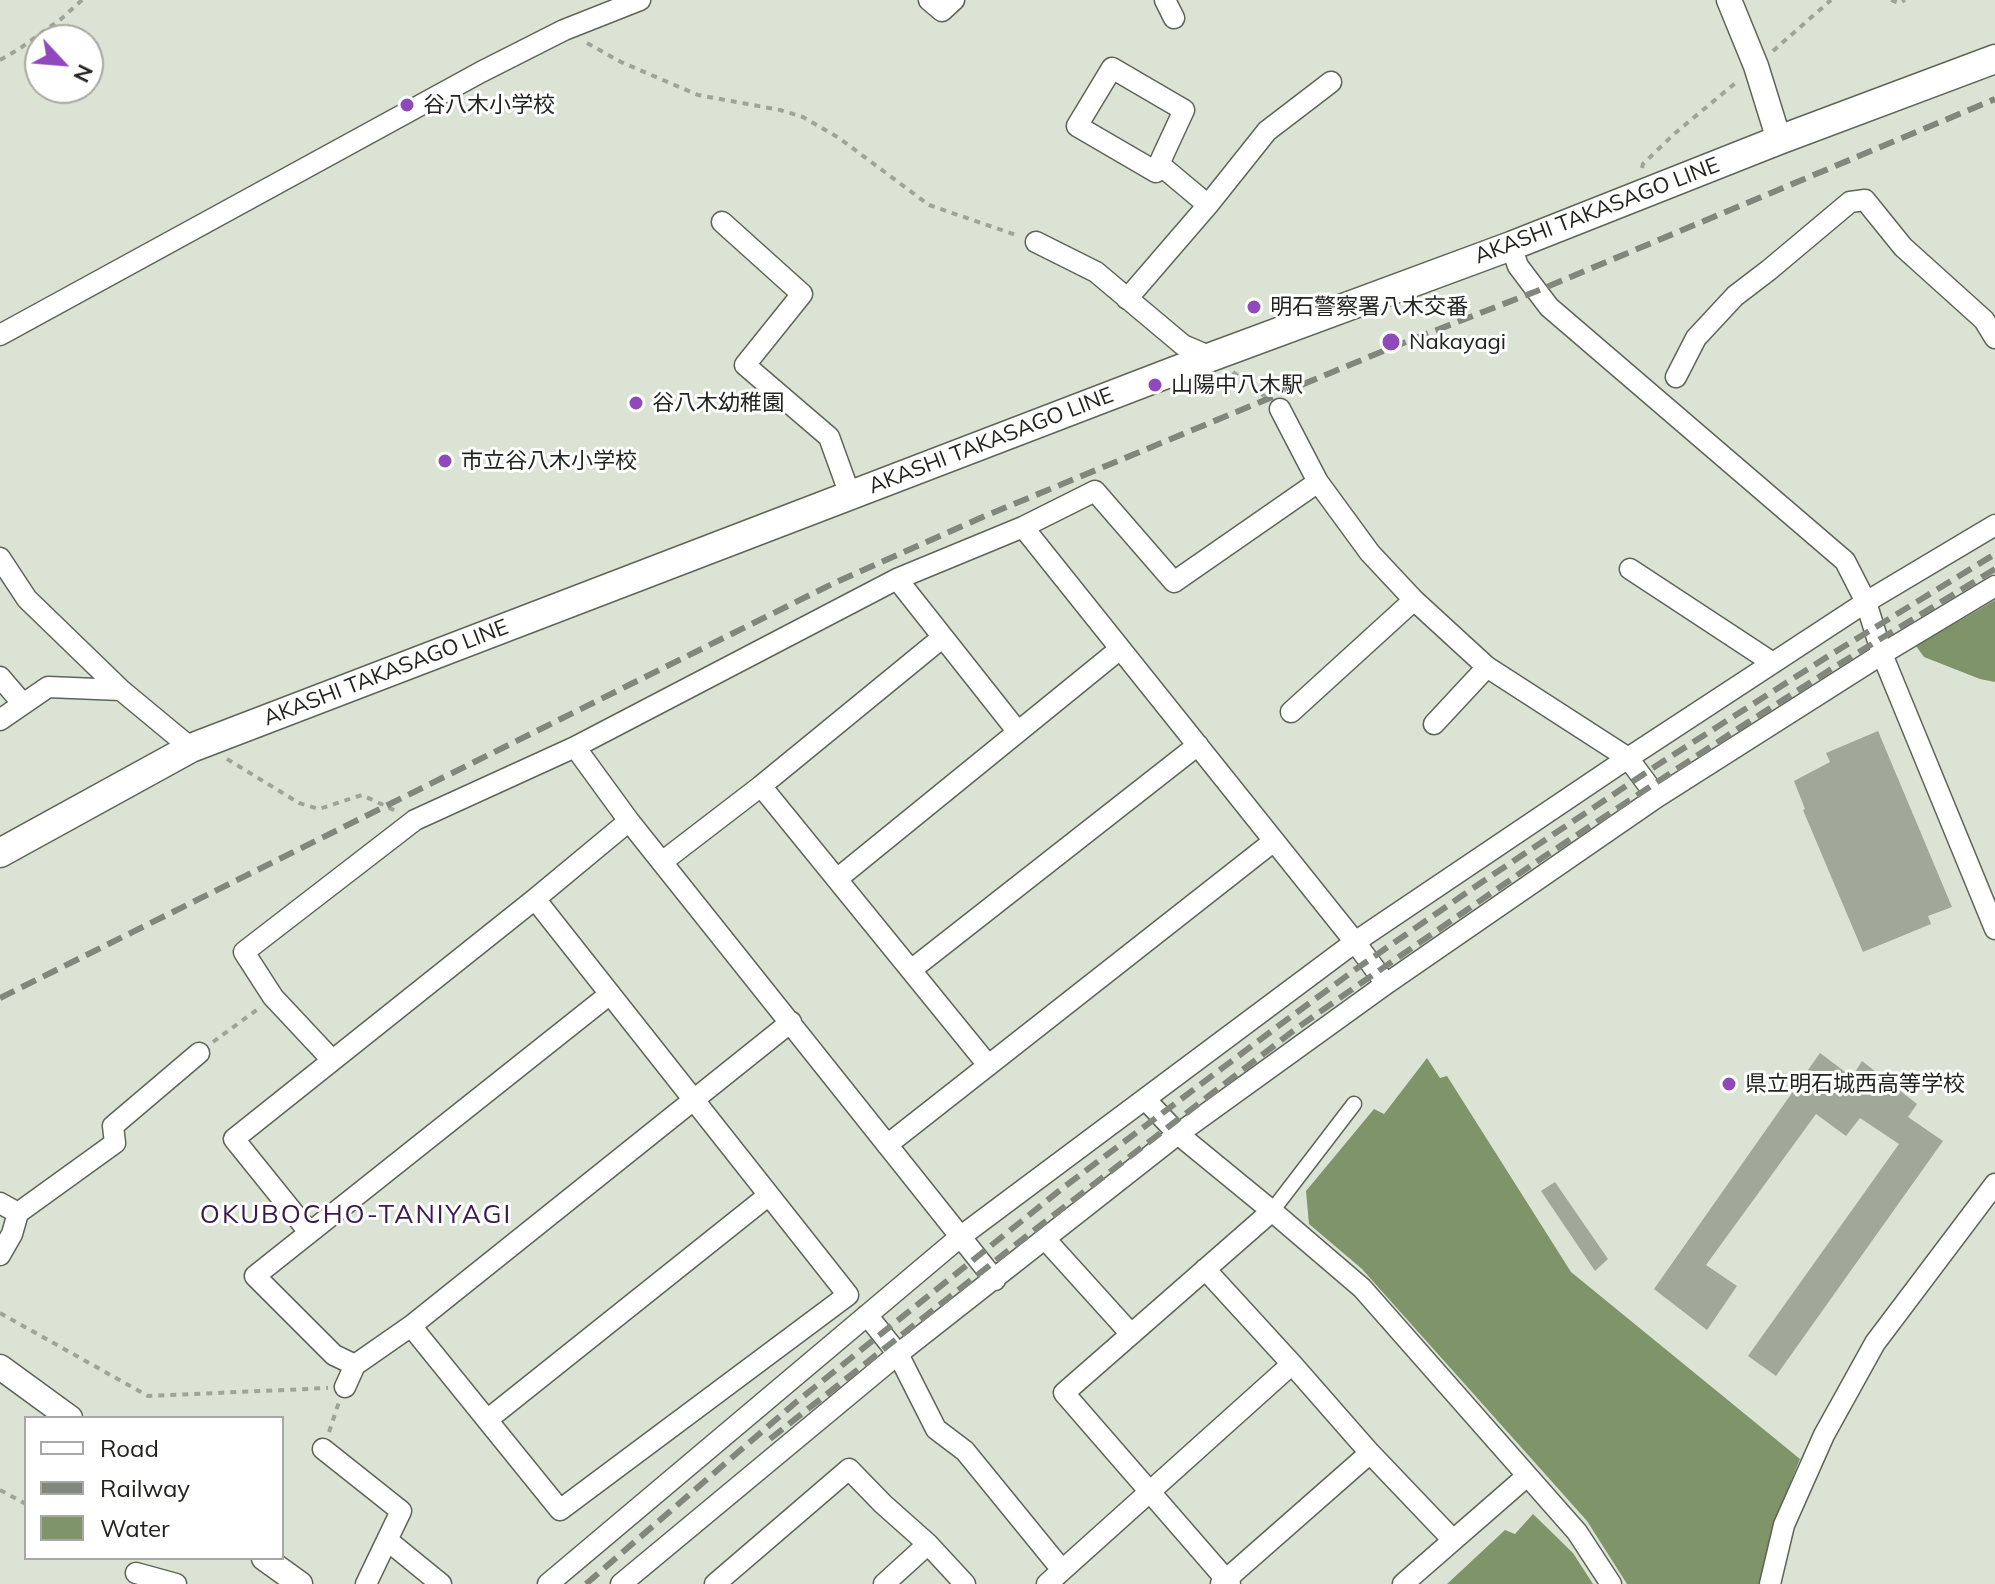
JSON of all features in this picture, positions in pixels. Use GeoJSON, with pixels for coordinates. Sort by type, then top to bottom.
{"type":"FeatureCollection","features":[{"type":"Feature","properties":{"kind":"main road","name":"AKASHI TAKASAGO LINE"},"geometry":{"type":"LineString","coordinates":[[0,853],[191,748],[1995,59]]}},
{"type":"Feature","properties":{"kind":"street"},"geometry":{"type":"LineString","coordinates":[[0,335],[481,72],[564,30],[640,0]]}},
{"type":"Feature","properties":{"kind":"street"},"geometry":{"type":"LineString","coordinates":[[929,0],[942,11],[954,0]]}},
{"type":"Feature","properties":{"kind":"street"},"geometry":{"type":"LineString","coordinates":[[1729,0],[1756,66],[1779,140]]}},
{"type":"Feature","properties":{"kind":"street"},"geometry":{"type":"LineString","coordinates":[[1112,68],[1184,110],[1159,164],[1156,172],[1077,126],[1112,68]]}},
{"type":"Feature","properties":{"kind":"street"},"geometry":{"type":"LineString","coordinates":[[1127,299],[1267,131],[1331,82]]}},
{"type":"Feature","properties":{"kind":"street"},"geometry":{"type":"LineString","coordinates":[[1159,164],[1208,205]]}},
{"type":"Feature","properties":{"kind":"street"},"geometry":{"type":"LineString","coordinates":[[1676,377],[1696,338],[1735,296],[1850,202],[1865,200],[1903,247],[1989,314],[1995,338]]}},
{"type":"Feature","properties":{"kind":"street"},"geometry":{"type":"LineString","coordinates":[[722,222],[802,294],[745,365],[829,437],[850,495]]}},
{"type":"Feature","properties":{"kind":"street"},"geometry":{"type":"LineString","coordinates":[[1036,242],[1096,272],[1183,345],[1211,357]]}},
{"type":"Feature","properties":{"kind":"street"},"geometry":{"type":"LineString","coordinates":[[1511,246],[1518,266],[1549,307],[1845,561],[1866,602],[1882,654],[1995,929]]}},
{"type":"Feature","properties":{"kind":"street"},"geometry":{"type":"LineString","coordinates":[[1280,409],[1318,482],[1370,553],[1414,600],[1487,667],[1628,758],[1657,797]]}},
{"type":"Feature","properties":{"kind":"street"},"geometry":{"type":"LineString","coordinates":[[332,1060],[273,997],[244,952],[415,820],[575,747],[897,579],[1023,527],[1095,491],[1174,582],[1318,482]]}},
{"type":"Feature","properties":{"kind":"street"},"geometry":{"type":"LineString","coordinates":[[548,1584],[960,1237],[1355,942],[1866,602],[1995,525]]}},
{"type":"Feature","properties":{"kind":"street"},"geometry":{"type":"LineString","coordinates":[[1023,527],[1386,984]]}},
{"type":"Feature","properties":{"kind":"street"},"geometry":{"type":"LineString","coordinates":[[0,558],[27,599],[121,690],[191,748]]}},
{"type":"Feature","properties":{"kind":"street"},"geometry":{"type":"LineString","coordinates":[[1630,569],[1773,663]]}},
{"type":"Feature","properties":{"kind":"street"},"geometry":{"type":"LineString","coordinates":[[897,579],[1018,732]]}},
{"type":"Feature","properties":{"kind":"street"},"geometry":{"type":"LineString","coordinates":[[621,1584],[898,1354],[1178,1134],[1386,984],[1657,797],[1995,586]]}},
{"type":"Feature","properties":{"kind":"street"},"geometry":{"type":"LineString","coordinates":[[1291,712],[1414,600]]}},
{"type":"Feature","properties":{"kind":"street"},"geometry":{"type":"LineString","coordinates":[[662,862],[761,786],[943,637]]}},
{"type":"Feature","properties":{"kind":"street"},"geometry":{"type":"LineString","coordinates":[[837,879],[1120,649]]}},
{"type":"Feature","properties":{"kind":"street"},"geometry":{"type":"LineString","coordinates":[[1434,724],[1487,667]]}},
{"type":"Feature","properties":{"kind":"street"},"geometry":{"type":"LineString","coordinates":[[0,677],[23,704]]}},
{"type":"Feature","properties":{"kind":"street"},"geometry":{"type":"LineString","coordinates":[[0,720],[48,687],[121,690]]}},
{"type":"Feature","properties":{"kind":"street"},"geometry":{"type":"LineString","coordinates":[[911,970],[1198,745]]}},
{"type":"Feature","properties":{"kind":"street"},"geometry":{"type":"LineString","coordinates":[[575,747],[629,821],[995,1280]]}},
{"type":"Feature","properties":{"kind":"street"},"geometry":{"type":"LineString","coordinates":[[761,786],[988,1065]]}},
{"type":"Feature","properties":{"kind":"street"},"geometry":{"type":"LineString","coordinates":[[309,1232],[234,1139],[629,821]]}},
{"type":"Feature","properties":{"kind":"street"},"geometry":{"type":"LineString","coordinates":[[887,1145],[1274,841]]}},
{"type":"Feature","properties":{"kind":"street"},"geometry":{"type":"LineString","coordinates":[[411,1326],[560,1510],[848,1295],[535,899]]}},
{"type":"Feature","properties":{"kind":"street"},"geometry":{"type":"LineString","coordinates":[[355,1365],[334,1355],[255,1276],[610,994]]}},
{"type":"Feature","properties":{"kind":"street"},"geometry":{"type":"LineString","coordinates":[[345,1387],[355,1365],[411,1326],[791,1022]]}},
{"type":"Feature","properties":{"kind":"street"},"geometry":{"type":"LineString","coordinates":[[0,1255],[12,1234],[9,1208],[115,1143],[113,1126],[199,1053]]}},
{"type":"Feature","properties":{"kind":"street"},"geometry":{"type":"LineString","coordinates":[[1145,1099],[1178,1134],[1362,1288],[1577,1532],[1611,1584]]}},
{"type":"Feature","properties":{"kind":"street"},"geometry":{"type":"LineString","coordinates":[[1354,1104],[1272,1211],[1064,1393],[1226,1582],[1370,1453]]}},
{"type":"Feature","properties":{"kind":"street"},"geometry":{"type":"LineString","coordinates":[[1770,1584],[1784,1525],[1824,1435],[1867,1356],[1994,1187]]}},
{"type":"Feature","properties":{"kind":"street"},"geometry":{"type":"LineString","coordinates":[[487,1420],[769,1195]]}},
{"type":"Feature","properties":{"kind":"street"},"geometry":{"type":"LineString","coordinates":[[1046,1240],[1131,1334]]}},
{"type":"Feature","properties":{"kind":"street"},"geometry":{"type":"LineString","coordinates":[[1205,1269],[1370,1453],[1453,1540]]}},
{"type":"Feature","properties":{"kind":"street"},"geometry":{"type":"LineString","coordinates":[[867,1315],[898,1354],[936,1429],[965,1451],[1062,1570]]}},
{"type":"Feature","properties":{"kind":"street"},"geometry":{"type":"LineString","coordinates":[[1047,1584],[1292,1364]]}},
{"type":"Feature","properties":{"kind":"street"},"geometry":{"type":"LineString","coordinates":[[0,1367],[67,1416]]}},
{"type":"Feature","properties":{"kind":"street"},"geometry":{"type":"LineString","coordinates":[[323,1449],[401,1511],[366,1584]]}},
{"type":"Feature","properties":{"kind":"street"},"geometry":{"type":"LineString","coordinates":[[715,1584],[849,1469],[965,1584]]}},
{"type":"Feature","properties":{"kind":"street"},"geometry":{"type":"LineString","coordinates":[[1403,1584],[1527,1476]]}},
{"type":"Feature","properties":{"kind":"street"},"geometry":{"type":"LineString","coordinates":[[387,1540],[441,1584]]}},
{"type":"Feature","properties":{"kind":"street"},"geometry":{"type":"LineString","coordinates":[[884,1584],[928,1544]]}},
{"type":"Feature","properties":{"kind":"street"},"geometry":{"type":"LineString","coordinates":[[266,1560],[294,1582]]}},
{"type":"Feature","properties":{"kind":"street"},"geometry":{"type":"LineString","coordinates":[[136,1573],[176,1584]]}},
{"type":"Feature","properties":{"kind":"path"},"geometry":{"type":"LineString","coordinates":[[0,60],[61,19],[82,0]]}},
{"type":"Feature","properties":{"kind":"path"},"geometry":{"type":"LineString","coordinates":[[1630,198],[1643,164],[1831,0]]}},
{"type":"Feature","properties":{"kind":"path"},"geometry":{"type":"LineString","coordinates":[[1891,0],[1899,3],[1905,0]]}},
{"type":"Feature","properties":{"kind":"path"},"geometry":{"type":"LineString","coordinates":[[564,30],[621,62],[698,95],[803,117],[839,138],[929,205],[1036,242]]}},
{"type":"Feature","properties":{"kind":"path"},"geometry":{"type":"LineString","coordinates":[[1211,357],[1280,409]]}},
{"type":"Feature","properties":{"kind":"path"},"geometry":{"type":"LineString","coordinates":[[191,748],[221,755],[299,803],[319,809],[362,795],[415,820]]}},
{"type":"Feature","properties":{"kind":"path"},"geometry":{"type":"LineString","coordinates":[[199,1053],[273,997]]}},
{"type":"Feature","properties":{"kind":"path"},"geometry":{"type":"LineString","coordinates":[[0,1313],[148,1396],[345,1387],[323,1449]]}},
{"type":"Feature","properties":{"kind":"path"},"geometry":{"type":"LineString","coordinates":[[0,1490],[24,1503]]}},
{"type":"Feature","properties":{"kind":"water"},"geometry":{"type":"Polygon","coordinates":[[[1995,600],[1995,682],[1924,657],[1916,646],[1995,600]]]}},
{"type":"Feature","properties":{"kind":"water"},"geometry":{"type":"Polygon","coordinates":[[[1427,1058],[1440,1078],[1447,1076],[1571,1272],[1800,1459],[1775,1521],[1760,1584],[1627,1584],[1587,1521],[1362,1269],[1309,1224],[1306,1191],[1374,1109],[1384,1114],[1427,1058]]]}},
{"type":"Feature","properties":{"kind":"water"},"geometry":{"type":"Polygon","coordinates":[[[1533,1514],[1573,1553],[1593,1584],[1447,1584],[1505,1530],[1515,1534],[1533,1514]]]}},
{"type":"Feature","properties":{"kind":"building"},"geometry":{"type":"Polygon","coordinates":[[[1878,731],[1952,907],[1928,916],[1931,924],[1863,952],[1803,810],[1794,781],[1830,762],[1826,753],[1878,731]]]}},
{"type":"Feature","properties":{"kind":"building"},"geometry":{"type":"Polygon","coordinates":[[[1820,1053],[1852,1077],[1862,1061],[1917,1104],[1908,1117],[1943,1141],[1776,1376],[1748,1356],[1899,1144],[1860,1118],[1846,1136],[1816,1114],[1706,1265],[1737,1286],[1707,1330],[1654,1289],[1820,1053]]]}},
{"type":"Feature","properties":{"kind":"building"},"geometry":{"type":"Polygon","coordinates":[[[1555,1182],[1608,1259],[1595,1271],[1541,1191],[1555,1182]]]}},
{"type":"Feature","properties":{"kind":"railway"},"geometry":{"type":"LineString","coordinates":[[0,998],[832,584],[985,516],[1393,347],[1537,291],[1995,99]]}},
{"type":"Feature","properties":{"kind":"railway"},"geometry":{"type":"LineString","coordinates":[[586,1584],[795,1403],[1064,1187],[1356,969],[1662,762],[1995,554]]}},
{"type":"Feature","properties":{"kind":"railway"},"geometry":{"type":"LineString","coordinates":[[770,1439],[1297,1028],[1542,858],[1739,728],[1995,569]]}},
{"type":"Feature","properties":{"kind":"place","name":"谷八木小学校"},"geometry":{"type":"Point","coordinates":[407,105]}},
{"type":"Feature","properties":{"kind":"place","name":"明石警察署八木交番"},"geometry":{"type":"Point","coordinates":[1254,307]}},
{"type":"Feature","properties":{"kind":"place","name":"Nakayagi"},"geometry":{"type":"Point","coordinates":[1391,342]}},
{"type":"Feature","properties":{"kind":"place","name":"山陽中八木駅"},"geometry":{"type":"Point","coordinates":[1155,385]}},
{"type":"Feature","properties":{"kind":"place","name":"谷八木幼稚園"},"geometry":{"type":"Point","coordinates":[636,403]}},
{"type":"Feature","properties":{"kind":"place","name":"市立谷八木小学校"},"geometry":{"type":"Point","coordinates":[445,461]}},
{"type":"Feature","properties":{"kind":"place","name":"県立明石城西高等学校"},"geometry":{"type":"Point","coordinates":[1729,1084]}},
{"type":"Feature","properties":{"kind":"district","name":"OKUBOCHO-TANIYAGI"},"geometry":{"type":"Point","coordinates":[356,1215]}}]}
